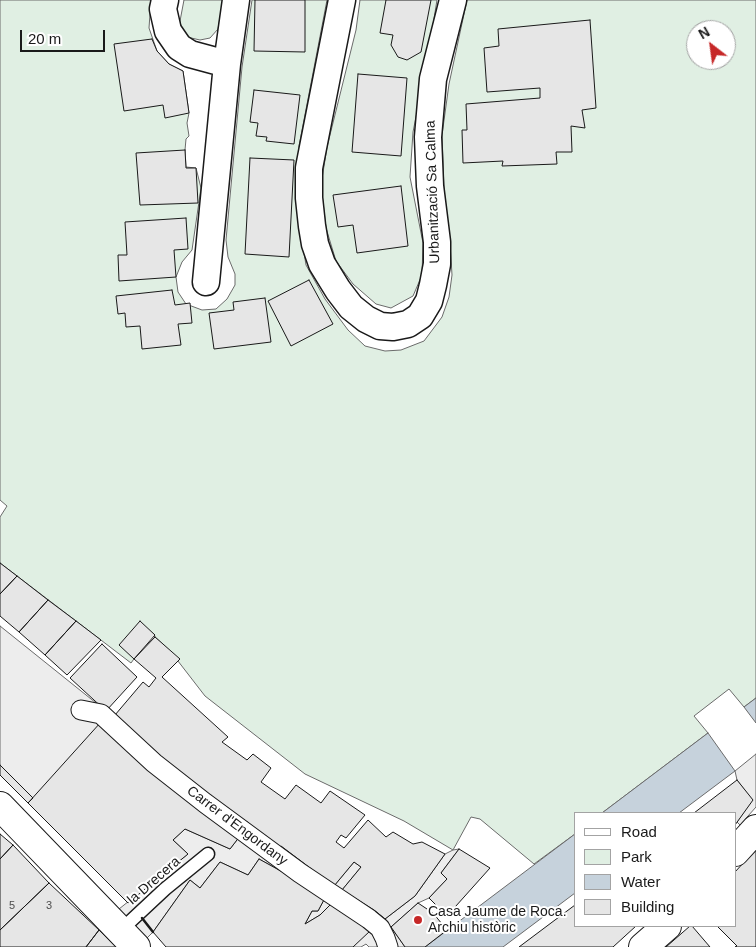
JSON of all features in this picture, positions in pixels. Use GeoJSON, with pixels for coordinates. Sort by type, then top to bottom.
{"type":"FeatureCollection","features":[{"type":"Feature","properties":{"kind":"main road"},"geometry":{"type":"LineString","coordinates":[[0,806],[128,939]]}},
{"type":"Feature","properties":{"kind":"main road"},"geometry":{"type":"LineString","coordinates":[[736,851],[756,828]]}},
{"type":"Feature","properties":{"kind":"main road"},"geometry":{"type":"LineString","coordinates":[[644,947],[666,927]]}},
{"type":"Feature","properties":{"kind":"street"},"geometry":{"type":"LineString","coordinates":[[165,0],[164,9],[168,31],[179,46],[190,54],[227,64]]}},
{"type":"Feature","properties":{"kind":"street"},"geometry":{"type":"LineString","coordinates":[[206,282],[227,64],[236,0]]}},
{"type":"Feature","properties":{"kind":"street","name":"Urbanització Sa Calma"},"geometry":{"type":"LineString","coordinates":[[342,0],[309,168],[309,198],[312,226],[315,244],[322,264],[351,307],[366,319],[380,326],[393,327],[408,324],[420,316],[429,301],[437,264],[437,242],[430,186],[428,137],[433,79],[453,0]]}},
{"type":"Feature","properties":{"kind":"street","name":"Carrer d'Engordany"},"geometry":{"type":"LineString","coordinates":[[81,710],[101,714],[154,763],[186,789],[300,873],[380,928],[388,947]]}},
{"type":"Feature","properties":{"kind":"lane","name":"la Drecera"},"geometry":{"type":"LineString","coordinates":[[128,939],[165,889],[208,854]]}},
{"type":"Feature","properties":{"kind":"green space"},"geometry":{"type":"Polygon","coordinates":[[[0,0],[151,0],[149,28],[157,51],[169,64],[183,71],[189,113],[187,123],[189,136],[186,139],[185,150],[186,167],[196,168],[201,188],[192,250],[182,262],[176,277],[178,292],[186,304],[202,310],[216,309],[227,299],[235,285],[235,274],[228,257],[226,240],[242,67],[252,0],[327,0],[299,146],[298,216],[306,265],[325,299],[348,330],[365,346],[385,351],[401,350],[424,341],[442,317],[449,297],[452,275],[444,190],[442,135],[449,84],[467,0],[756,0],[756,698],[744,707],[729,689],[694,716],[708,733],[603,812],[574,812],[574,835],[534,864],[480,819],[471,817],[453,850],[404,821],[305,774],[205,696],[171,652],[152,634],[131,663],[0,563],[0,517],[7,506],[0,500],[0,0]]]}},
{"type":"Feature","properties":{"kind":"green space"},"geometry":{"type":"Polygon","coordinates":[[[184,0],[223,0],[218,29],[210,38],[200,40],[187,37],[182,31],[180,21],[184,0]]]}},
{"type":"Feature","properties":{"kind":"green space"},"geometry":{"type":"Polygon","coordinates":[[[360,0],[437,0],[413,132],[410,177],[423,243],[422,275],[413,296],[391,308],[376,304],[353,284],[336,261],[326,228],[321,185],[327,147],[356,30],[360,0]]]}},
{"type":"Feature","properties":{"kind":"shaded area"},"geometry":{"type":"Polygon","coordinates":[[[0,626],[106,711],[115,715],[192,784],[250,824],[247,827],[281,846],[334,886],[354,862],[361,867],[342,890],[385,919],[415,896],[445,854],[459,849],[441,873],[447,879],[429,898],[418,903],[391,927],[405,947],[369,947],[366,944],[361,947],[353,947],[320,915],[305,924],[312,911],[318,911],[326,896],[259,859],[248,875],[220,862],[200,888],[190,880],[146,939],[119,909],[188,854],[173,840],[185,829],[230,849],[240,836],[33,798],[0,765],[0,626]]]}},
{"type":"Feature","properties":{"kind":"shaded area"},"geometry":{"type":"Polygon","coordinates":[[[756,754],[756,807],[740,825],[737,822],[752,800],[737,780],[735,771],[756,754]]]}},
{"type":"Feature","properties":{"kind":"water"},"geometry":{"type":"Polygon","coordinates":[[[756,698],[756,723],[744,707],[756,698]]]}},
{"type":"Feature","properties":{"kind":"water"},"geometry":{"type":"Polygon","coordinates":[[[708,733],[735,771],[680,812],[603,812],[708,733]]]}},
{"type":"Feature","properties":{"kind":"water"},"geometry":{"type":"Polygon","coordinates":[[[574,835],[574,894],[503,947],[425,947],[574,835]]]}},
{"type":"Feature","properties":{"kind":"building"},"geometry":{"type":"Polygon","coordinates":[[[255,0],[305,0],[305,52],[254,51],[255,0]]]}},
{"type":"Feature","properties":{"kind":"building"},"geometry":{"type":"Polygon","coordinates":[[[386,0],[431,0],[421,52],[407,60],[398,57],[391,45],[393,35],[380,33],[386,0]]]}},
{"type":"Feature","properties":{"kind":"building"},"geometry":{"type":"Polygon","coordinates":[[[590,20],[596,108],[582,110],[585,128],[571,126],[572,152],[556,152],[557,164],[502,166],[503,161],[463,163],[462,130],[467,130],[466,104],[540,98],[540,88],[487,92],[484,48],[499,46],[498,29],[590,20]]]}},
{"type":"Feature","properties":{"kind":"building"},"geometry":{"type":"Polygon","coordinates":[[[152,39],[157,51],[169,64],[183,71],[189,113],[165,118],[163,105],[124,111],[114,44],[152,39]]]}},
{"type":"Feature","properties":{"kind":"building"},"geometry":{"type":"Polygon","coordinates":[[[358,74],[407,78],[401,156],[352,152],[358,74]]]}},
{"type":"Feature","properties":{"kind":"building"},"geometry":{"type":"Polygon","coordinates":[[[254,90],[300,95],[294,144],[266,141],[267,137],[256,136],[258,123],[250,122],[254,90]]]}},
{"type":"Feature","properties":{"kind":"building"},"geometry":{"type":"Polygon","coordinates":[[[185,150],[186,168],[196,168],[198,203],[140,205],[136,153],[185,150]]]}},
{"type":"Feature","properties":{"kind":"building"},"geometry":{"type":"Polygon","coordinates":[[[250,158],[294,160],[289,257],[245,254],[250,158]]]}},
{"type":"Feature","properties":{"kind":"building"},"geometry":{"type":"Polygon","coordinates":[[[401,186],[408,246],[357,253],[353,225],[338,227],[333,195],[401,186]]]}},
{"type":"Feature","properties":{"kind":"building"},"geometry":{"type":"Polygon","coordinates":[[[186,218],[188,249],[174,250],[176,277],[119,281],[118,255],[127,255],[125,222],[186,218]]]}},
{"type":"Feature","properties":{"kind":"building"},"geometry":{"type":"Polygon","coordinates":[[[309,280],[333,324],[291,346],[268,301],[309,280]]]}},
{"type":"Feature","properties":{"kind":"building"},"geometry":{"type":"Polygon","coordinates":[[[172,290],[175,305],[190,303],[192,323],[178,324],[181,345],[142,349],[140,326],[126,327],[125,313],[118,314],[116,296],[172,290]]]}},
{"type":"Feature","properties":{"kind":"building"},"geometry":{"type":"Polygon","coordinates":[[[265,298],[271,342],[214,349],[209,313],[234,310],[233,302],[265,298]]]}},
{"type":"Feature","properties":{"kind":"building"},"geometry":{"type":"Polygon","coordinates":[[[0,563],[17,576],[0,594],[0,563]]]}},
{"type":"Feature","properties":{"kind":"building"},"geometry":{"type":"Polygon","coordinates":[[[17,576],[48,600],[19,632],[0,616],[0,594],[17,576]]]}},
{"type":"Feature","properties":{"kind":"building"},"geometry":{"type":"Polygon","coordinates":[[[48,600],[76,621],[45,655],[19,632],[48,600]]]}},
{"type":"Feature","properties":{"kind":"building"},"geometry":{"type":"Polygon","coordinates":[[[76,621],[101,640],[67,675],[45,655],[76,621]]]}},
{"type":"Feature","properties":{"kind":"building"},"geometry":{"type":"Polygon","coordinates":[[[140,621],[155,635],[134,659],[119,645],[140,621]]]}},
{"type":"Feature","properties":{"kind":"building"},"geometry":{"type":"Polygon","coordinates":[[[155,637],[180,659],[162,677],[228,737],[222,742],[247,760],[253,754],[271,768],[261,782],[285,799],[296,785],[321,803],[330,791],[365,815],[346,838],[341,835],[336,842],[344,848],[368,820],[386,837],[393,832],[413,844],[422,842],[445,854],[415,896],[385,919],[342,890],[361,867],[354,862],[334,886],[281,846],[277,849],[247,827],[250,824],[192,784],[115,715],[143,682],[149,687],[156,678],[134,659],[155,637]]]}},
{"type":"Feature","properties":{"kind":"building"},"geometry":{"type":"Polygon","coordinates":[[[102,644],[137,677],[106,711],[70,678],[102,644]]]}},
{"type":"Feature","properties":{"kind":"building"},"geometry":{"type":"Polygon","coordinates":[[[101,722],[240,836],[230,849],[185,829],[173,840],[188,854],[128,903],[28,803],[101,722]]]}},
{"type":"Feature","properties":{"kind":"building"},"geometry":{"type":"Polygon","coordinates":[[[0,765],[33,798],[28,803],[0,775],[0,765]]]}},
{"type":"Feature","properties":{"kind":"building"},"geometry":{"type":"Polygon","coordinates":[[[737,780],[753,800],[736,824],[736,812],[695,812],[737,780]]]}},
{"type":"Feature","properties":{"kind":"building"},"geometry":{"type":"Polygon","coordinates":[[[0,834],[13,845],[0,859],[0,834]]]}},
{"type":"Feature","properties":{"kind":"building"},"geometry":{"type":"Polygon","coordinates":[[[13,845],[49,883],[0,930],[0,859],[13,845]]]}},
{"type":"Feature","properties":{"kind":"building"},"geometry":{"type":"Polygon","coordinates":[[[459,849],[490,868],[447,916],[429,898],[447,879],[441,873],[459,849]]]}},
{"type":"Feature","properties":{"kind":"building"},"geometry":{"type":"Polygon","coordinates":[[[756,849],[756,947],[735,947],[737,946],[718,927],[736,927],[736,871],[756,849]]]}},
{"type":"Feature","properties":{"kind":"building"},"geometry":{"type":"Polygon","coordinates":[[[259,859],[326,896],[318,911],[312,911],[305,924],[320,915],[334,901],[370,931],[353,947],[166,947],[153,932],[190,880],[200,888],[220,862],[248,875],[259,859]]]}},
{"type":"Feature","properties":{"kind":"building"},"geometry":{"type":"Polygon","coordinates":[[[49,883],[99,930],[86,947],[0,947],[0,930],[49,883]]]}},
{"type":"Feature","properties":{"kind":"building","name":"Casa Jaume de Roca. Archiu històric"},"geometry":{"type":"Polygon","coordinates":[[[418,903],[433,913],[447,930],[425,947],[405,947],[391,927],[418,903]]]}},
{"type":"Feature","properties":{"kind":"building"},"geometry":{"type":"Polygon","coordinates":[[[574,906],[574,927],[635,927],[613,947],[519,947],[574,906]]]}},
{"type":"Feature","properties":{"kind":"building"},"geometry":{"type":"Polygon","coordinates":[[[689,927],[693,927],[710,947],[666,947],[689,927]]]}},
{"type":"Feature","properties":{"kind":"building"},"geometry":{"type":"Polygon","coordinates":[[[99,930],[116,947],[86,947],[99,930]]]}},
{"type":"Feature","properties":{"kind":"wall"},"geometry":{"type":"LineString","coordinates":[[142,918],[153,932]]}},
{"type":"Feature","properties":{"kind":"place","name":"Casa Jaume de Roca. Archiu històric"},"geometry":{"type":"Point","coordinates":[418,920]}}]}
